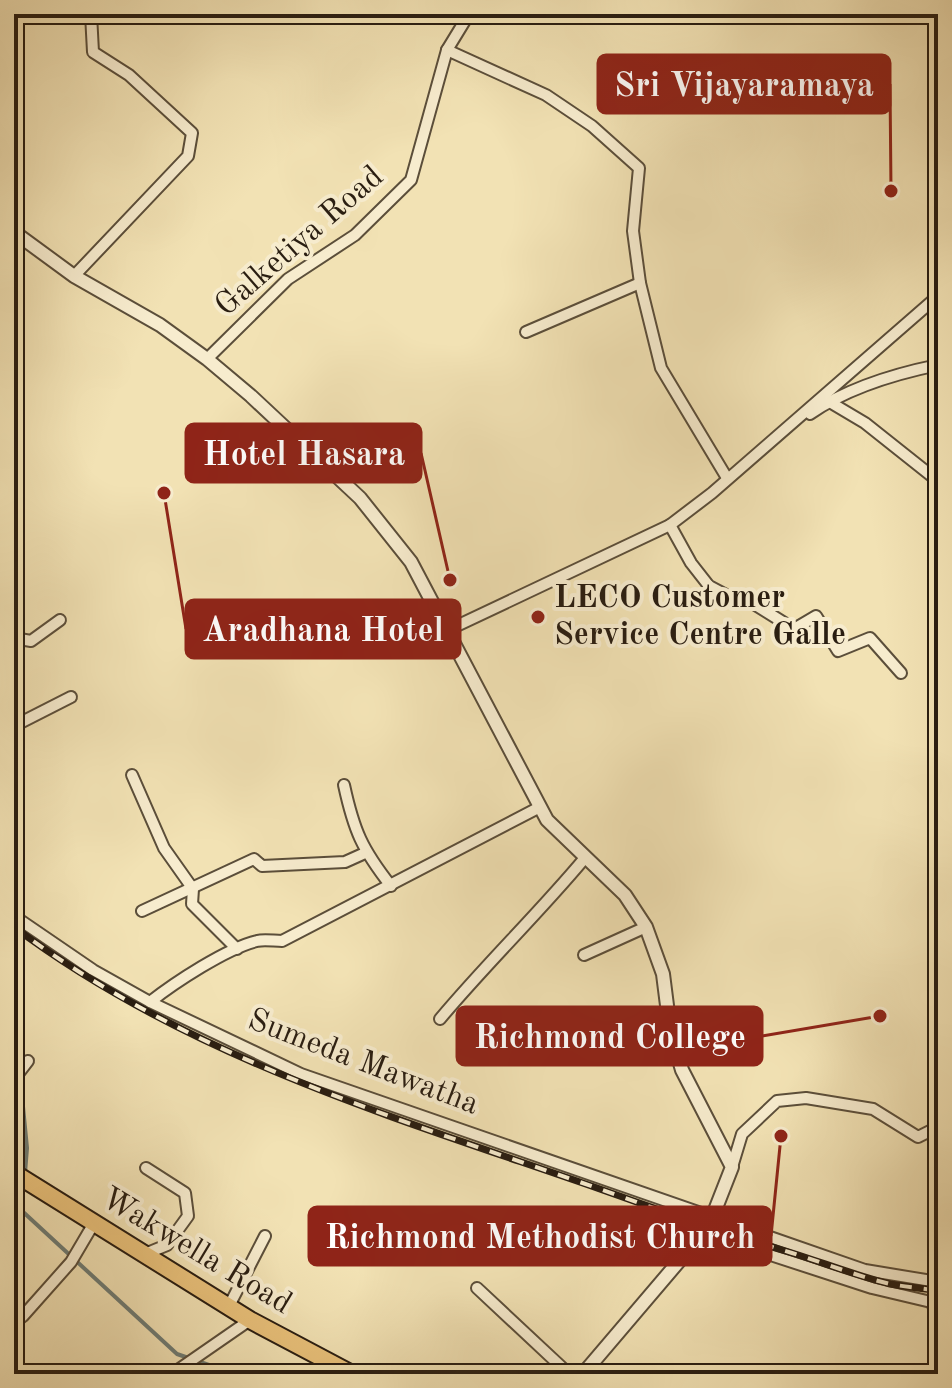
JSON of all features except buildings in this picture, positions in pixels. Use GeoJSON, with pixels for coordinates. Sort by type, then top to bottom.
{"type":"FeatureCollection","features":[{"type":"Feature","properties":{"kind":"main road","name":"Wakwella Road"},"geometry":{"type":"LineString","coordinates":[[14,1173],[250,1320],[352,1374]]}},
{"type":"Feature","properties":{"kind":"street"},"geometry":{"type":"LineString","coordinates":[[74,276],[188,156],[192,133],[129,75],[93,52],[91,14]]}},
{"type":"Feature","properties":{"kind":"street","name":"Galketiya Road"},"geometry":{"type":"LineString","coordinates":[[207,359],[288,279],[355,235],[411,180],[447,50],[469,14]]}},
{"type":"Feature","properties":{"kind":"street"},"geometry":{"type":"LineString","coordinates":[[447,50],[546,95],[592,126],[639,168],[633,231],[640,283],[661,368],[727,478]]}},
{"type":"Feature","properties":{"kind":"street"},"geometry":{"type":"LineString","coordinates":[[14,232],[74,276],[160,325],[207,359],[360,498],[411,562],[547,820],[584,859],[625,895],[646,927],[663,974],[670,1029],[682,1070],[732,1167]]}},
{"type":"Feature","properties":{"kind":"street"},"geometry":{"type":"LineString","coordinates":[[526,332],[640,283]]}},
{"type":"Feature","properties":{"kind":"street"},"geometry":{"type":"LineString","coordinates":[[448,630],[670,525],[938,296]]}},
{"type":"Feature","properties":{"kind":"street"},"geometry":{"type":"LineString","coordinates":[[744,463],[828,401],[903,372],[938,365]]}},
{"type":"Feature","properties":{"kind":"street"},"geometry":{"type":"LineString","coordinates":[[828,401],[865,423],[938,481]]}},
{"type":"Feature","properties":{"kind":"street"},"geometry":{"type":"LineString","coordinates":[[670,525],[691,563],[709,586],[754,604],[794,629],[816,616],[838,651],[870,638],[901,673]]}},
{"type":"Feature","properties":{"kind":"street"},"geometry":{"type":"LineString","coordinates":[[14,638],[31,641],[60,620]]}},
{"type":"Feature","properties":{"kind":"street"},"geometry":{"type":"LineString","coordinates":[[14,726],[71,697]]}},
{"type":"Feature","properties":{"kind":"street"},"geometry":{"type":"LineString","coordinates":[[132,775],[164,848],[193,889],[192,904],[237,949]]}},
{"type":"Feature","properties":{"kind":"street"},"geometry":{"type":"LineString","coordinates":[[344,785],[353,827],[365,853],[391,886]]}},
{"type":"Feature","properties":{"kind":"street"},"geometry":{"type":"LineString","coordinates":[[150,1002],[176,981],[237,949],[258,940],[282,941],[540,807]]}},
{"type":"Feature","properties":{"kind":"street"},"geometry":{"type":"LineString","coordinates":[[142,911],[254,859],[262,866],[345,862],[365,853]]}},
{"type":"Feature","properties":{"kind":"street"},"geometry":{"type":"LineString","coordinates":[[440,1019],[476,976],[539,914],[584,859]]}},
{"type":"Feature","properties":{"kind":"street","name":"Sumeda Mawatha"},"geometry":{"type":"LineString","coordinates":[[14,916],[93,970],[150,1002],[301,1074],[865,1270],[938,1282]]}},
{"type":"Feature","properties":{"kind":"street"},"geometry":{"type":"LineString","coordinates":[[584,955],[646,927]]}},
{"type":"Feature","properties":{"kind":"street"},"geometry":{"type":"LineString","coordinates":[[14,1114],[18,1080],[28,1061]]}},
{"type":"Feature","properties":{"kind":"street"},"geometry":{"type":"LineString","coordinates":[[583,1374],[703,1233],[712,1218],[742,1134],[777,1101],[806,1098],[873,1109],[918,1137],[938,1127]]}},
{"type":"Feature","properties":{"kind":"street"},"geometry":{"type":"LineString","coordinates":[[145,1254],[167,1245],[188,1216],[185,1193],[146,1168]]}},
{"type":"Feature","properties":{"kind":"street"},"geometry":{"type":"LineString","coordinates":[[14,1323],[71,1262],[94,1223]]}},
{"type":"Feature","properties":{"kind":"street"},"geometry":{"type":"LineString","coordinates":[[703,1233],[872,1288],[931,1302],[938,1315]]}},
{"type":"Feature","properties":{"kind":"street"},"geometry":{"type":"LineString","coordinates":[[229,1306],[265,1236]]}},
{"type":"Feature","properties":{"kind":"street"},"geometry":{"type":"LineString","coordinates":[[477,1288],[569,1374]]}},
{"type":"Feature","properties":{"kind":"street"},"geometry":{"type":"LineString","coordinates":[[172,1374],[250,1320]]}},
{"type":"Feature","properties":{"kind":"waterway"},"geometry":{"type":"LineString","coordinates":[[21,1086],[27,1148],[25,1173]]}},
{"type":"Feature","properties":{"kind":"waterway"},"geometry":{"type":"LineString","coordinates":[[23,1186],[21,1210],[177,1354],[235,1374]]}},
{"type":"Feature","properties":{"kind":"railway"},"geometry":{"type":"LineString","coordinates":[[14,927],[80,973],[150,1013],[295,1080],[445,1136],[718,1230],[878,1281],[938,1291]]}},
{"type":"Feature","properties":{"kind":"place","name":"Sri Vijayaramaya"},"geometry":{"type":"Point","coordinates":[891,191]}},
{"type":"Feature","properties":{"kind":"place","name":"Aradhana Hotel"},"geometry":{"type":"Point","coordinates":[164,493]}},
{"type":"Feature","properties":{"kind":"place","name":"Hotel Hasara"},"geometry":{"type":"Point","coordinates":[450,580]}},
{"type":"Feature","properties":{"kind":"place","name":"LECO Customer Service Centre Galle"},"geometry":{"type":"Point","coordinates":[538,617]}},
{"type":"Feature","properties":{"kind":"place","name":"Richmond College"},"geometry":{"type":"Point","coordinates":[880,1016]}},
{"type":"Feature","properties":{"kind":"place","name":"Richmond Methodist Church"},"geometry":{"type":"Point","coordinates":[781,1136]}}]}
